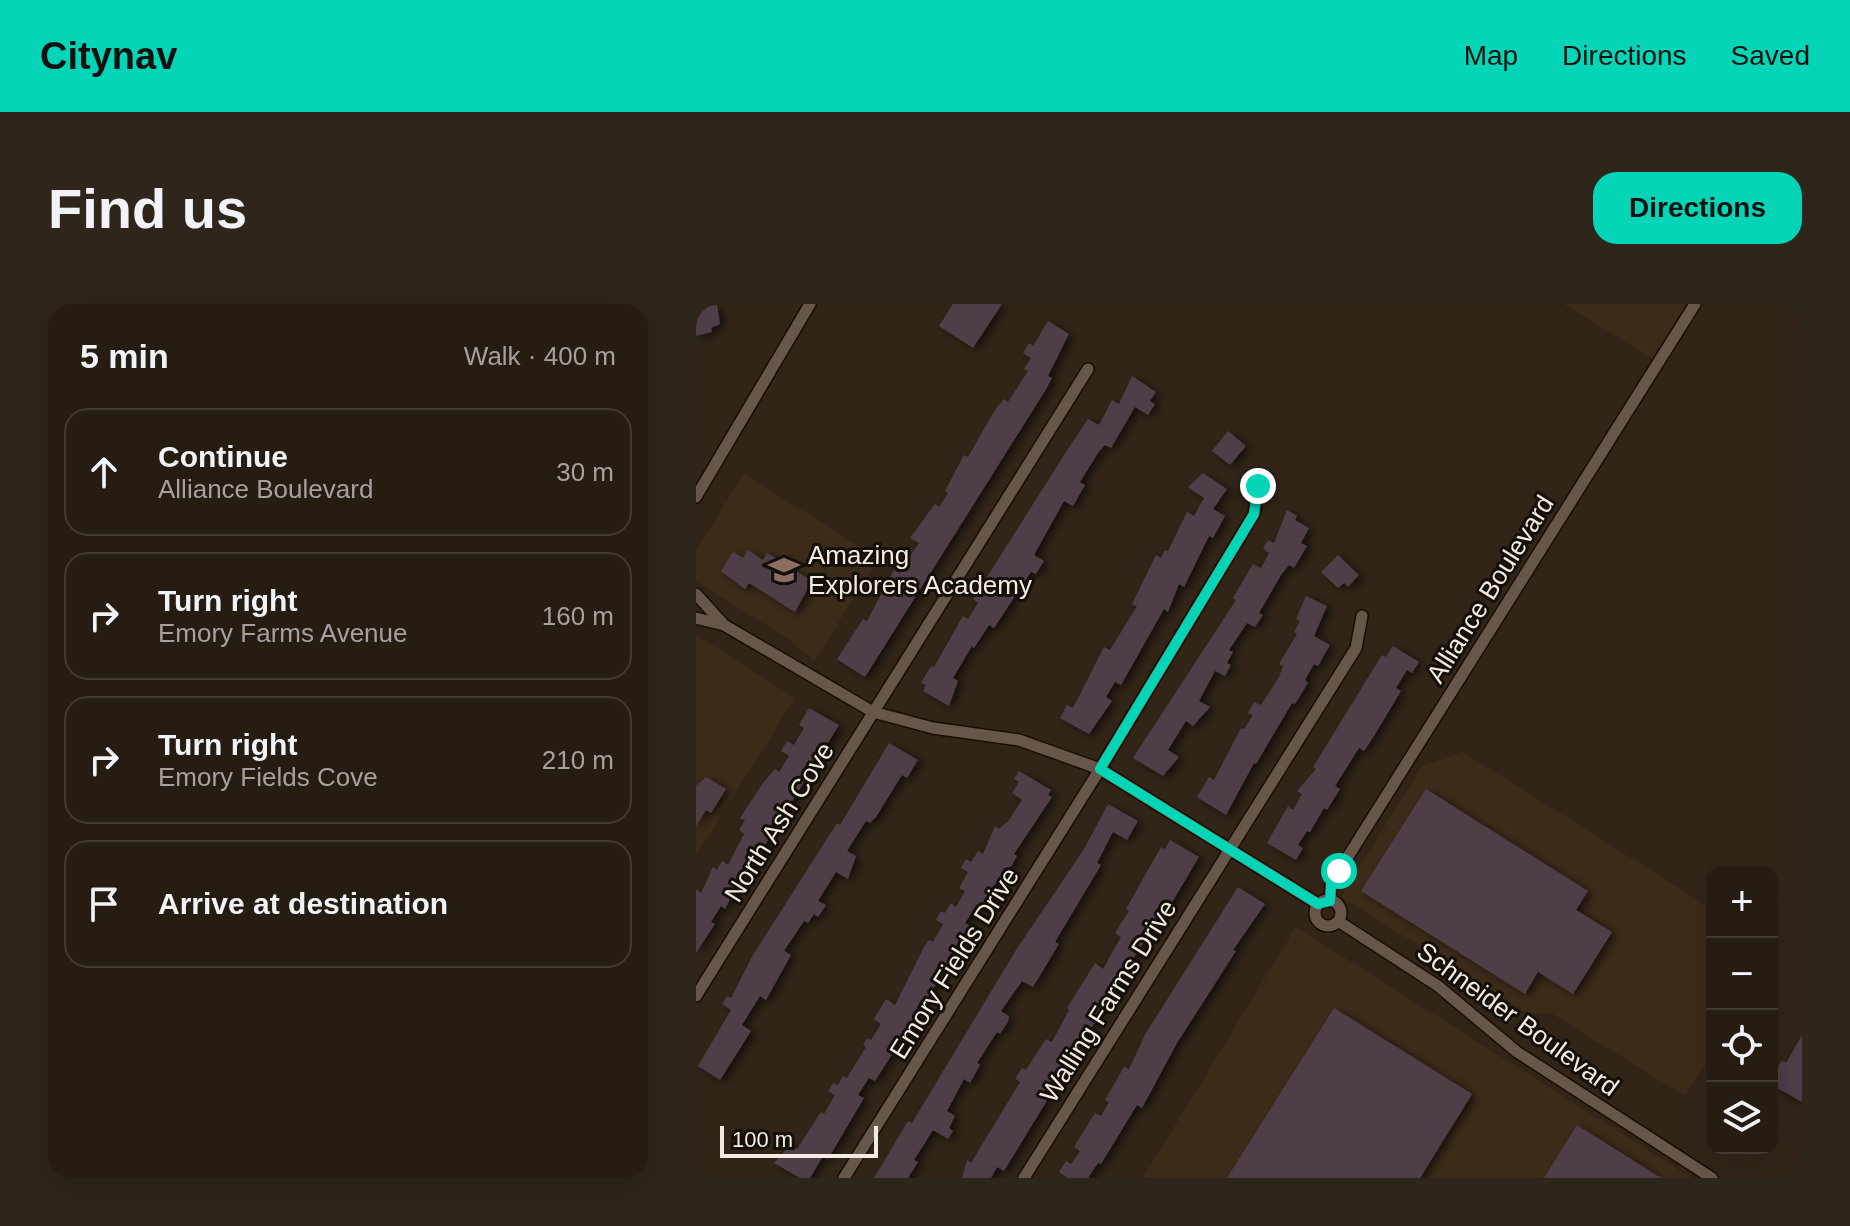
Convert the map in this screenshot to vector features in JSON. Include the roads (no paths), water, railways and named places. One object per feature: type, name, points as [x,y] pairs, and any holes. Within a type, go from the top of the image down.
[{"type":"street","points":[[696,497],[810,304]]},
{"type":"street","name":"Alliance Boulevard","points":[[1324,902],[1339,871],[1695,304]]},
{"type":"street","name":"North Ash Cove","points":[[696,996],[1088,369]]},
{"type":"street","name":"Emory Fields Drive","points":[[844,1178],[1100,769],[1254,514],[1258,486]]},
{"type":"street","points":[[696,594],[724,625]]},
{"type":"street","name":"Walling Farms Drive","points":[[1024,1178],[1356,648],[1362,616]]},
{"type":"street","points":[[696,618],[724,625],[873,712],[933,728],[1019,740],[1100,769],[1340,909],[1338,921],[1327,926],[1319,923],[1315,912],[1324,902]]},
{"type":"street","name":"Schneider Boulevard","points":[[1338,921],[1438,986],[1517,1052],[1712,1178]]},
{"type":"place","name":"Amazing Explorers Academy","points":[[784,570]]}]
